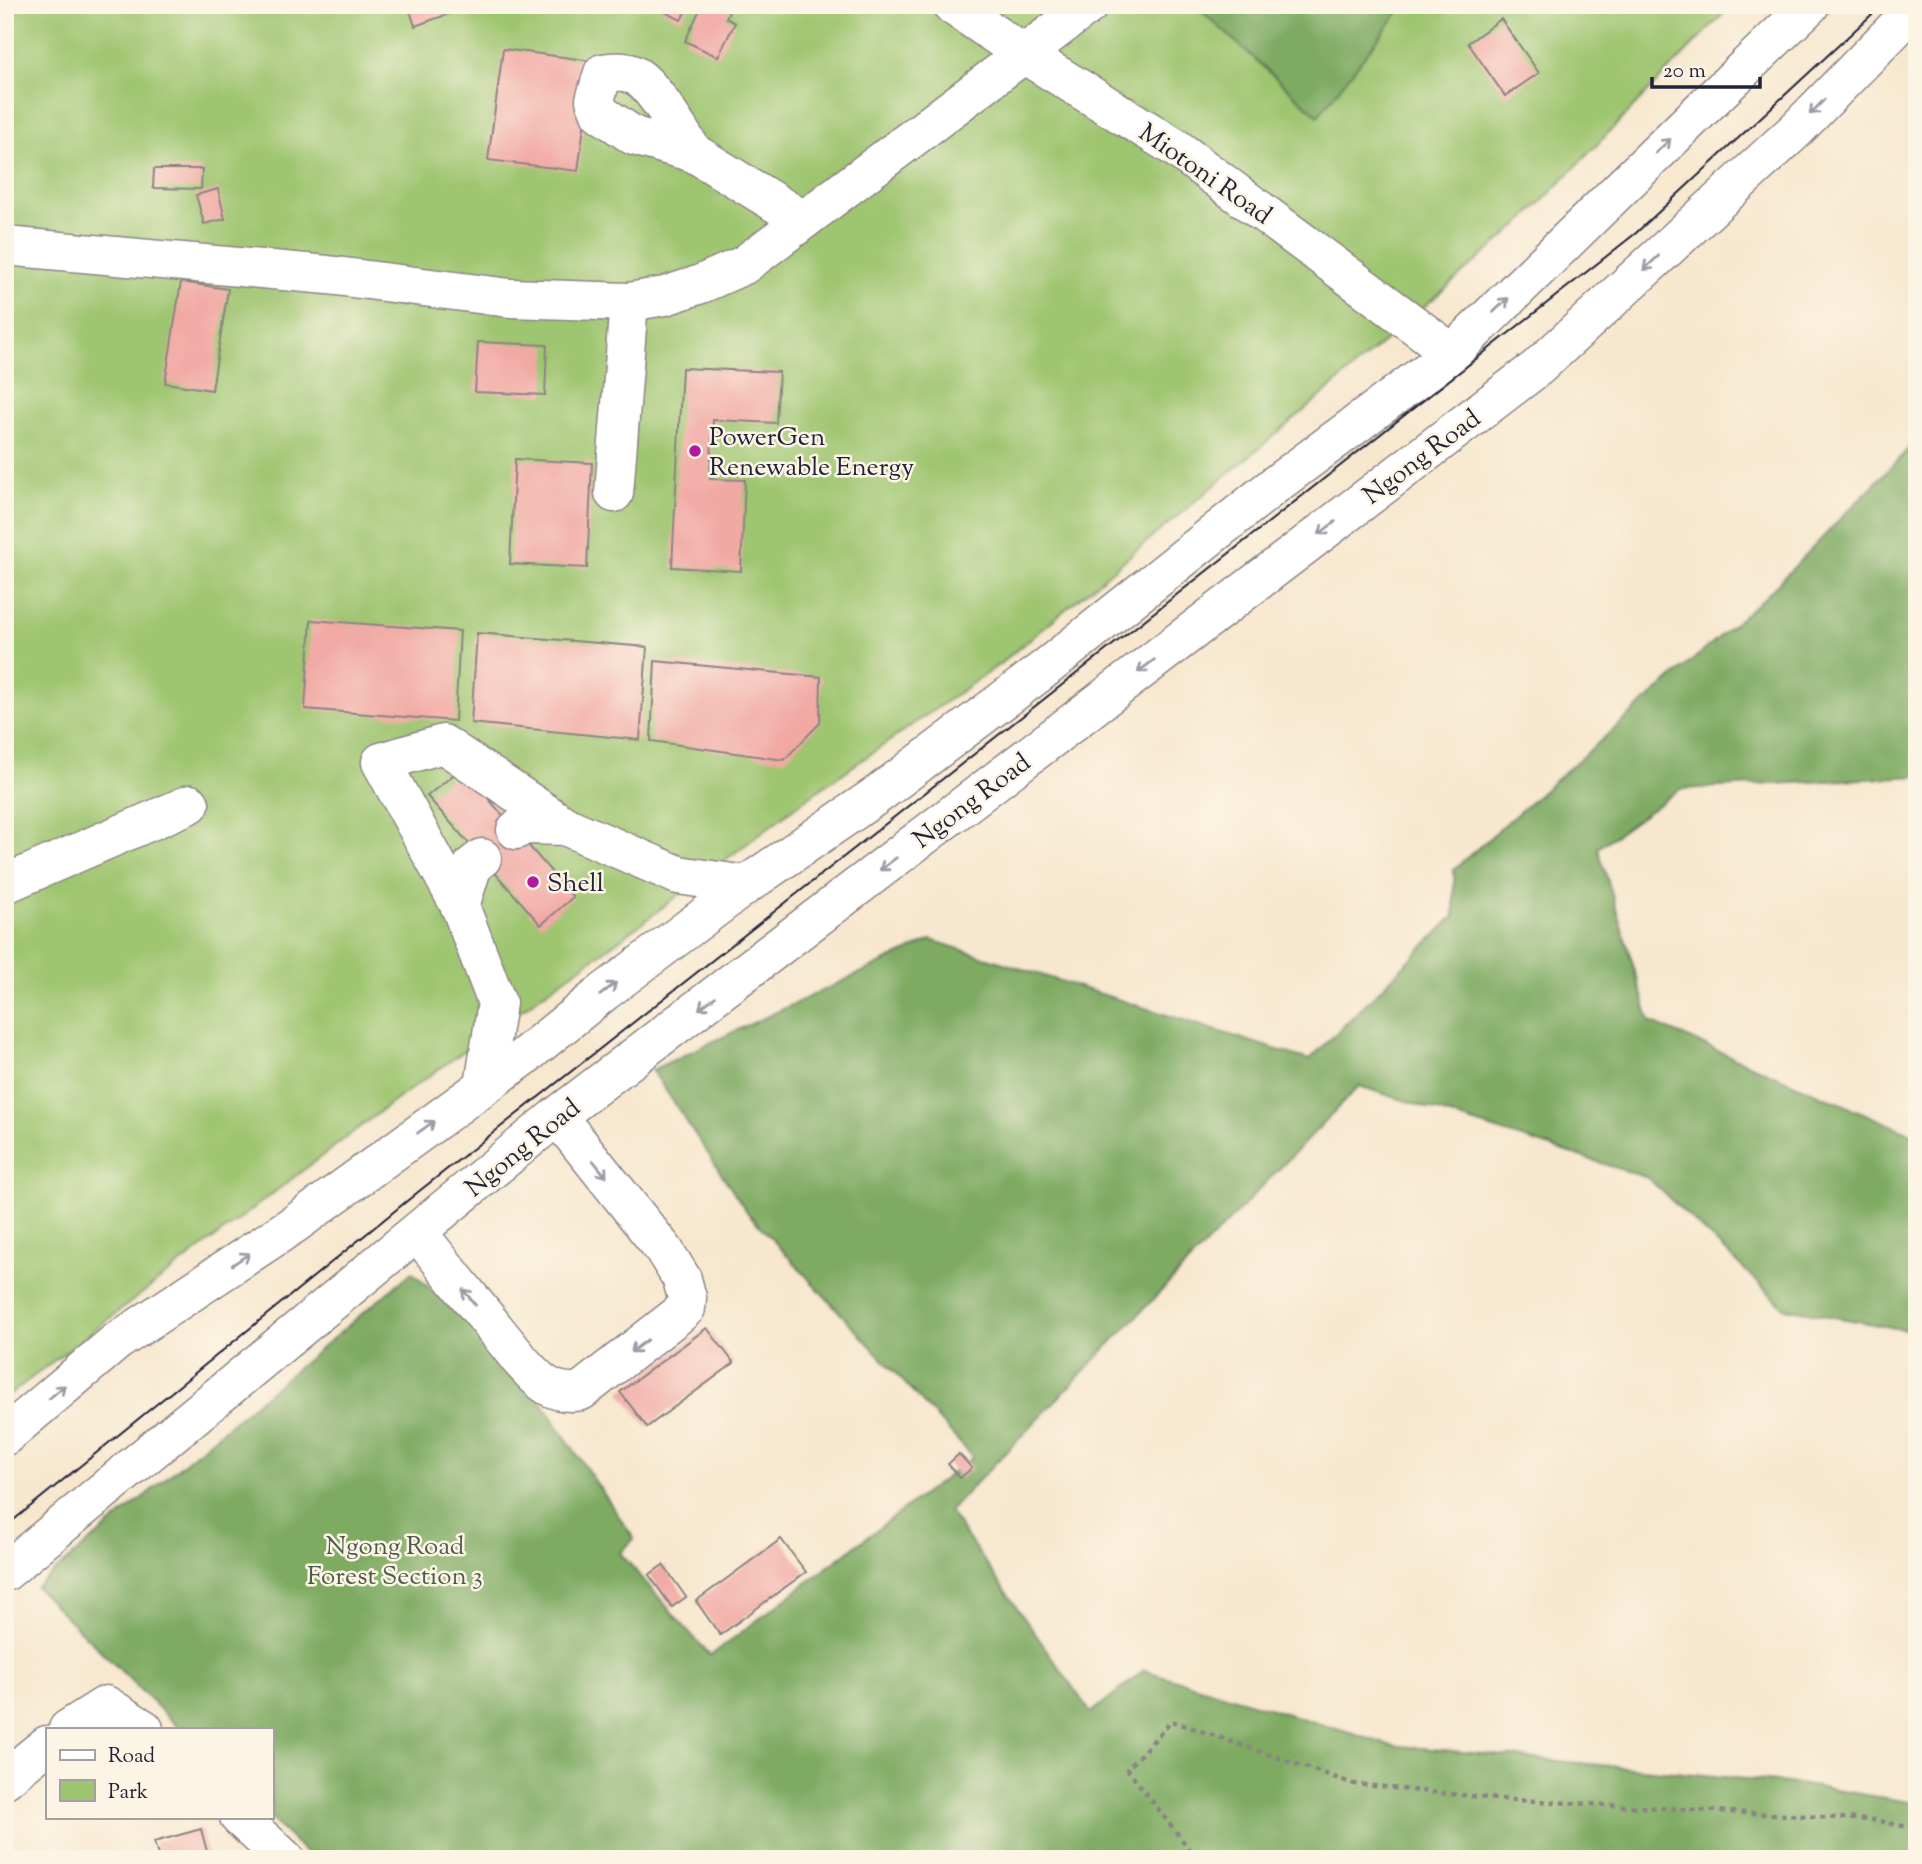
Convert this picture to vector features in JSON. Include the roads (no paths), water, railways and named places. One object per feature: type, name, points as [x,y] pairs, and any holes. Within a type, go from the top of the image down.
[{"type":"main road","name":"Miotoni Road","points":[[952,5],[1025,55],[1176,148],[1452,353]]},
{"type":"main road","points":[[5,246],[328,275],[510,298],[629,302],[665,296],[744,265],[1089,5]]},
{"type":"main road","points":[[5,1436],[116,1342],[296,1223],[521,1059],[604,992],[746,885],[877,795],[988,712],[1276,484],[1452,353],[1810,5]]},
{"type":"main road","name":"Ngong Road","points":[[5,1572],[557,1116],[1536,368],[1796,130],[1917,6]]},
{"type":"main road","points":[[694,153],[803,220]]},
{"type":"main road","points":[[614,493],[629,302]]},
{"type":"main road","points":[[484,1085],[497,1003],[460,906],[381,762],[443,744],[565,826],[678,875],[746,885]]},
{"type":"main road","points":[[5,884],[190,804]]},
{"type":"main road","points":[[516,830],[523,825],[565,826]]},
{"type":"main road","points":[[460,906],[473,865],[482,858]]},
{"type":"main road","points":[[418,1233],[521,1361],[549,1388],[567,1393],[581,1391],[677,1316],[686,1308],[687,1298],[682,1279],[657,1240],[557,1116]]},
{"type":"main road","points":[[70,1728],[106,1705],[142,1728]]},
{"type":"main road","points":[[5,1780],[46,1746]]},
{"type":"main road","points":[[240,1818],[285,1859]]},
{"type":"tram line","points":[[5,1527],[418,1192],[1636,233],[1882,5]]},
{"type":"place","name":"PowerGen Renewable Energy","points":[[695,451]]},
{"type":"place","name":"Shell","points":[[533,882]]},
{"type":"park label","name":"Ngong Road Forest Section 3","points":[[395,1560]]}]
